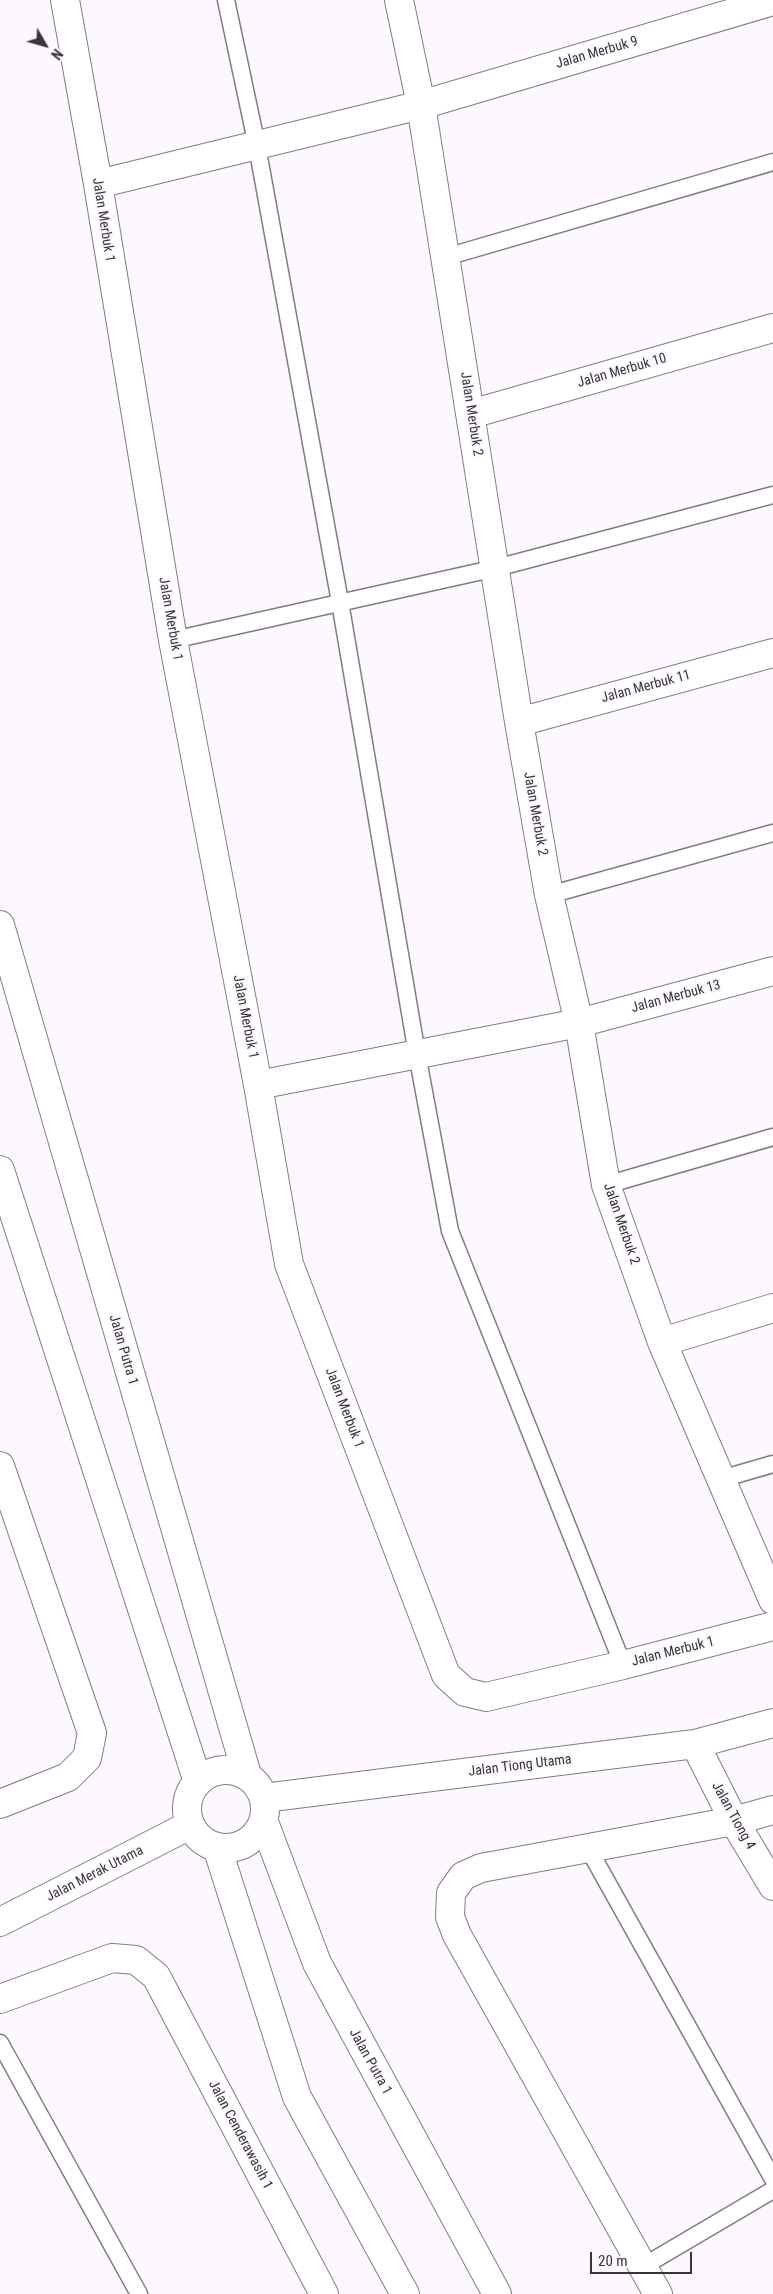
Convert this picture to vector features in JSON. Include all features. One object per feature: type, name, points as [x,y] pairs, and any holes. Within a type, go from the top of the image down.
[{"type":"street","name":"Jalan Merbuk 1","points":[[64,0],[98,184],[172,640],[258,1085],[289,1264],[446,1675],[465,1692],[486,1697],[623,1665],[773,1626]]},
{"type":"street","name":"Jalan Merbuk 2","points":[[399,0],[421,105],[520,722],[550,895],[579,1023],[606,1185],[662,1342],[773,1600]]},
{"type":"street","name":"Jalan Merbuk 9","points":[[98,184],[421,105],[773,1]]},
{"type":"street","name":"Jalan Merbuk 10","points":[[471,414],[773,328]]},
{"type":"street","name":"Jalan Merbuk 11","points":[[520,722],[773,653]]},
{"type":"street","name":"Jalan Putra 1","points":[[0,925],[247,1775]]},
{"type":"street","name":"Jalan Merbuk 13","points":[[258,1085],[579,1023],[773,971]]},
{"type":"street","points":[[0,1170],[198,1782]]},
{"type":"street","points":[[662,1342],[773,1308]]},
{"type":"street","points":[[0,1466],[92,1733],[87,1758],[68,1778],[0,1804]]},
{"type":"street","name":"Jalan Tiong Utama","points":[[264,1810],[695,1744],[773,1723]]},
{"type":"street","name":"Jalan Tiong 4","points":[[695,1744],[734,1821],[773,1886]]},
{"type":"street","points":[[230,1769],[247,1775],[255,1781],[264,1810],[253,1838],[236,1847],[217,1847],[201,1839],[190,1825],[187,1810],[190,1795],[198,1782],[212,1772],[230,1769]]},
{"type":"street","name":"Jalan Putra 1","points":[[264,1810],[317,1963],[496,2294]]},
{"type":"street","points":[[658,2294],[457,1935],[450,1917],[451,1893],[463,1876],[481,1868],[734,1821],[773,1810]]},
{"type":"street","name":"Jalan Merak Utama","points":[[0,1922],[190,1825]]},
{"type":"street","points":[[217,1847],[297,2097],[405,2294]]},
{"type":"street","name":"Jalan Cenderawasih 1","points":[[0,1999],[112,1958],[136,1960],[156,1976],[324,2294]]},
{"type":"lane","points":[[226,0],[257,146],[340,602],[417,1054],[450,1231],[623,1665]]},
{"type":"lane","points":[[446,257],[773,162]]},
{"type":"lane","points":[[172,640],[496,568],[773,494]]},
{"type":"lane","points":[[550,895],[773,833]]},
{"type":"lane","points":[[606,1185],[773,1137]]},
{"type":"lane","points":[[721,1479],[773,1464]]},
{"type":"lane","points":[[588,1848],[773,2179]]},
{"type":"lane","points":[[0,2043],[139,2294]]},
{"type":"lane","points":[[642,2267],[773,2190]]}]
